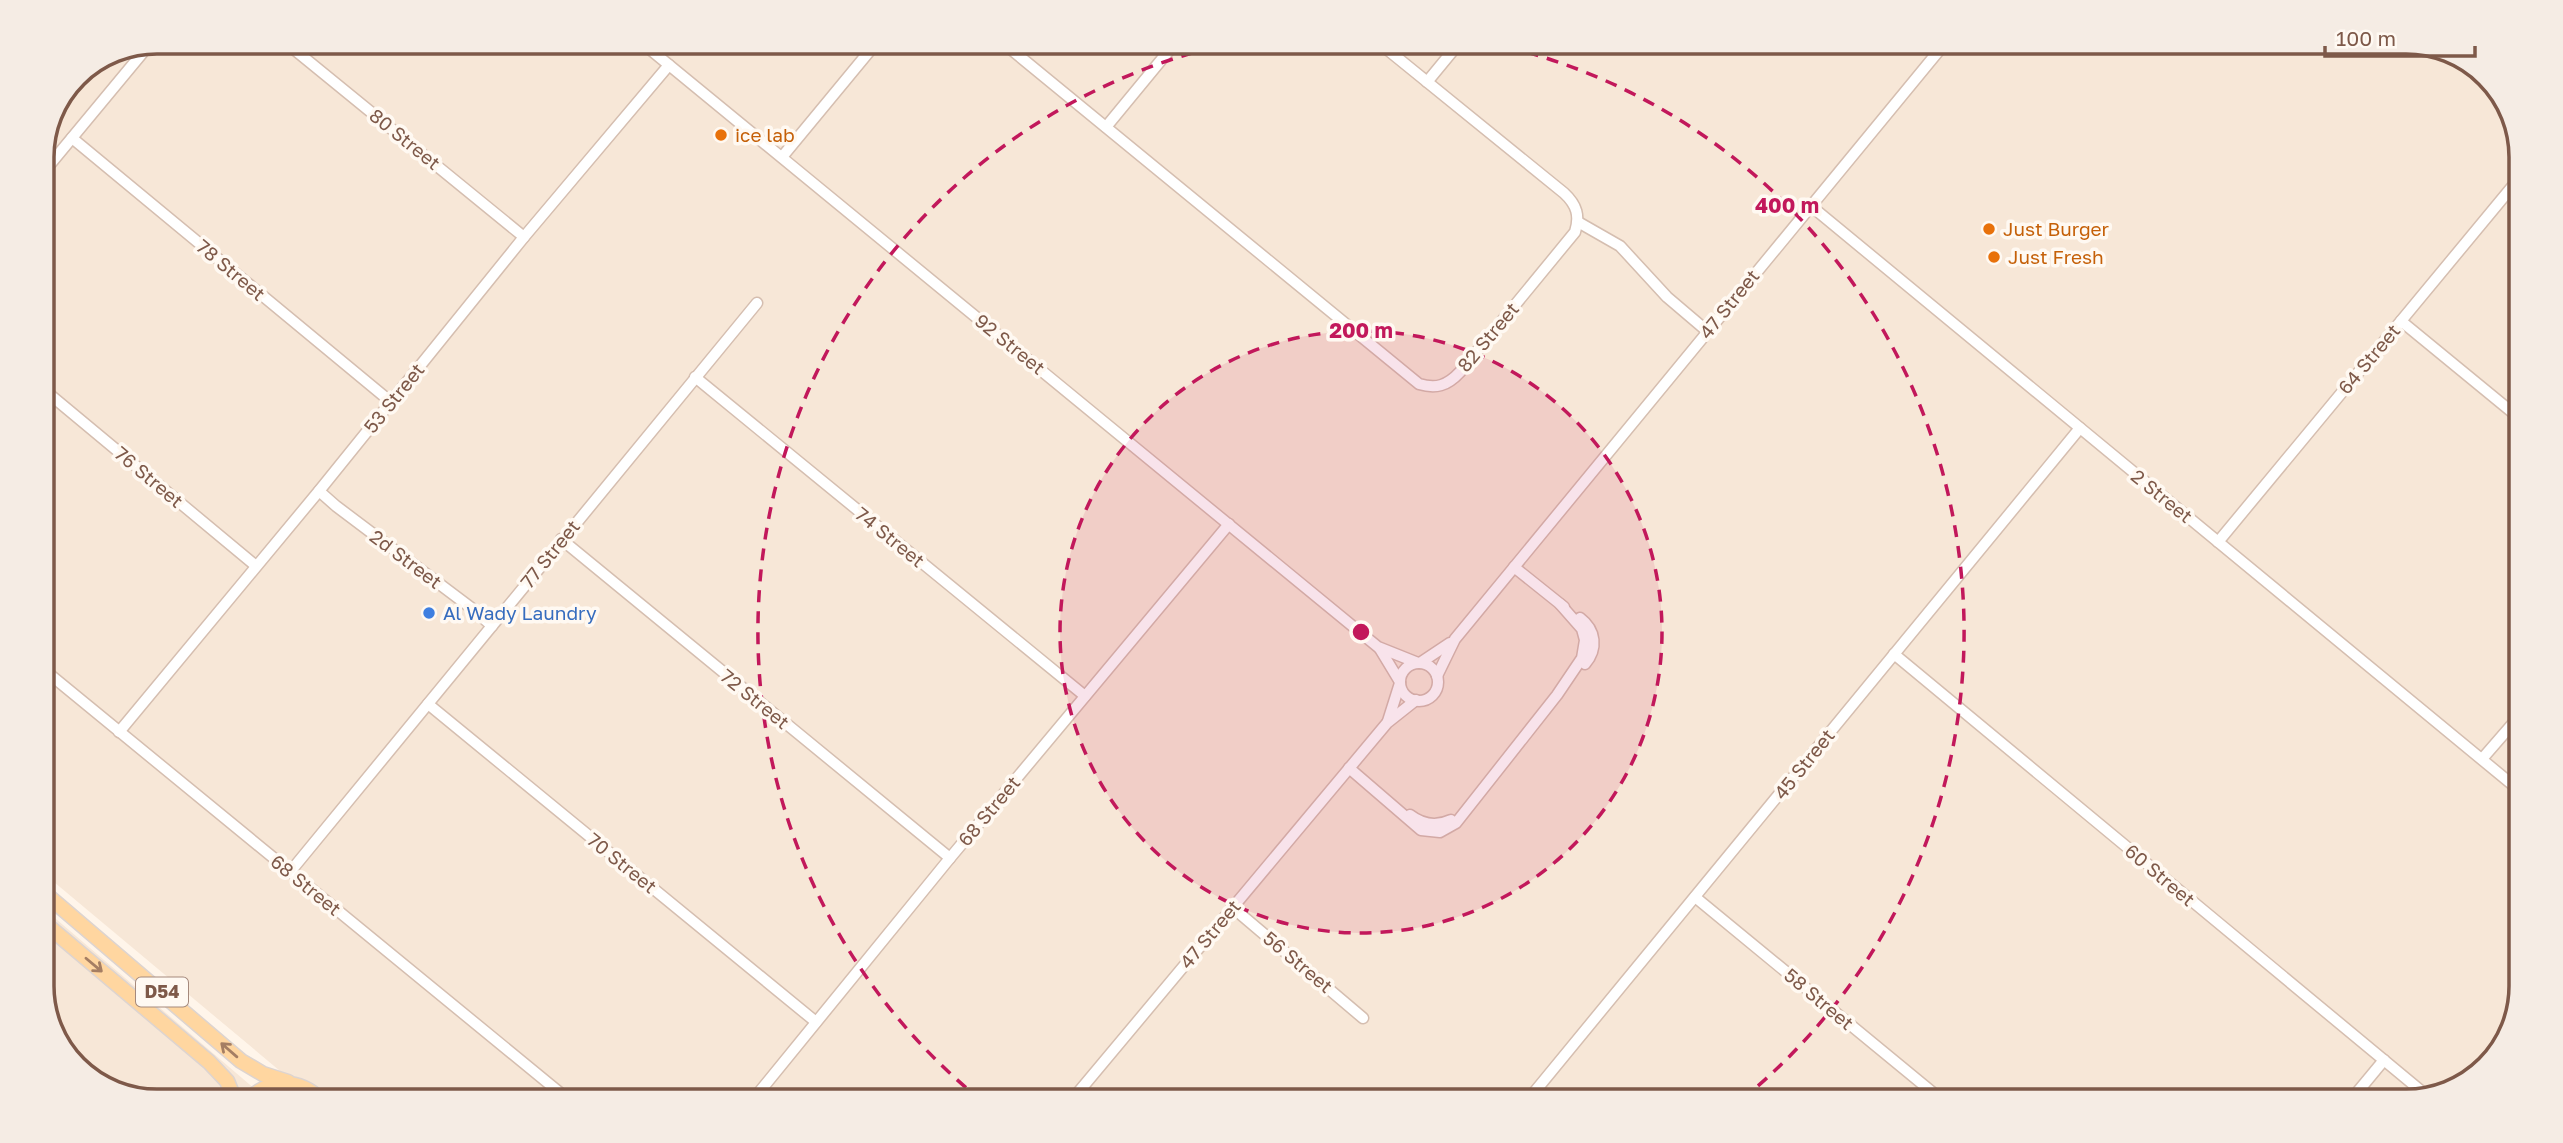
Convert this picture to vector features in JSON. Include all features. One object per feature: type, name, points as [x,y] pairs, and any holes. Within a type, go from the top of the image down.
[{"type":"main road","name":"D54","points":[[54,901],[241,1061],[263,1074],[288,1082]]},
{"type":"main road","name":"D54","points":[[54,931],[209,1062],[227,1081],[230,1089]]},
{"type":"main road","points":[[261,1089],[272,1084],[288,1082],[308,1089]]},
{"type":"street","name":"80 Street","points":[[300,54],[524,237]]},
{"type":"street","name":"92 Street","points":[[656,54],[1378,647],[1419,663]]},
{"type":"street","points":[[782,158],[867,54]]},
{"type":"street","name":"82 Street","points":[[1017,54],[1419,384],[1430,387],[1452,381],[1575,232],[1578,222]]},
{"type":"street","points":[[1106,127],[1164,54]]},
{"type":"street","points":[[1393,54],[1572,201],[1578,222],[1620,246],[1667,297],[1707,331]]},
{"type":"street","points":[[1427,82],[1450,54]]},
{"type":"street","name":"47 Street","points":[[1437,676],[1455,639],[1936,54]]},
{"type":"street","points":[[54,160],[141,56]]},
{"type":"street","name":"53 Street","points":[[119,732],[319,491],[524,237],[669,65]]},
{"type":"street","name":"78 Street","points":[[72,138],[391,402]]},
{"type":"street","name":"64 Street","points":[[2218,542],[2509,190]]},
{"type":"street","name":"2 Street","points":[[1811,206],[2509,782]]},
{"type":"street","name":"77 Street","points":[[290,872],[757,303]]},
{"type":"street","points":[[2401,321],[2509,410]]},
{"type":"street","name":"74 Street","points":[[695,377],[1085,696]]},
{"type":"street","name":"76 Street","points":[[54,398],[256,566]]},
{"type":"street","name":"45 Street","points":[[1537,1089],[2080,428]]},
{"type":"street","name":"2d Street","points":[[319,491],[492,626]]},
{"type":"street","name":"68 Street","points":[[762,1089],[950,858],[1229,524]]},
{"type":"street","name":"72 Street","points":[[561,539],[950,858]]},
{"type":"street","points":[[1349,768],[1416,820],[1434,825],[1452,819],[1471,802],[1557,695],[1580,663],[1585,646],[1584,634],[1579,624],[1560,604],[1514,568]]},
{"type":"street","name":"47 Street","points":[[1419,663],[1455,639]]},
{"type":"street","name":"92 Street","points":[[1378,647],[1400,683]]},
{"type":"street","name":"60 Street","points":[[1894,654],[2418,1088]]},
{"type":"street","points":[[1419,663],[1431,667],[1437,676],[1433,694],[1423,700],[1405,695],[1400,683],[1405,669],[1419,663]]},
{"type":"street","name":"68 Street","points":[[54,678],[555,1089]]},
{"type":"street","name":"47 Street","points":[[1387,723],[1400,683]]},
{"type":"street","name":"47 Street","points":[[1081,1089],[1387,723],[1416,700]]},
{"type":"street","name":"70 Street","points":[[428,704],[816,1022]]},
{"type":"street","points":[[2482,759],[2509,728]]},
{"type":"street","name":"58 Street","points":[[1695,897],[1928,1089]]},
{"type":"street","name":"56 Street","points":[[1232,907],[1363,1018]]},
{"type":"street","points":[[2360,1089],[2384,1060]]},
{"type":"shaded area","points":[[158,54],[2405,54],[2425,56],[2457,68],[2478,85],[2498,112],[2509,151],[2509,985],[2507,1005],[2495,1037],[2474,1063],[2451,1078],[2419,1088],[2405,1089],[302,1089],[54,882],[54,151],[65,112],[76,95],[89,80],[118,62]]},
{"type":"shaded area","points":[[54,917],[255,1089],[138,1087],[118,1081],[95,1067],[76,1048],[65,1031],[56,1005]]},
{"type":"place","name":"ice lab","points":[[721,135]]},
{"type":"place","name":"Just Burger","points":[[1989,229]]},
{"type":"place","name":"Just Fresh","points":[[1994,257]]},
{"type":"place","name":"Al Wady Laundry","points":[[429,613]]}]
